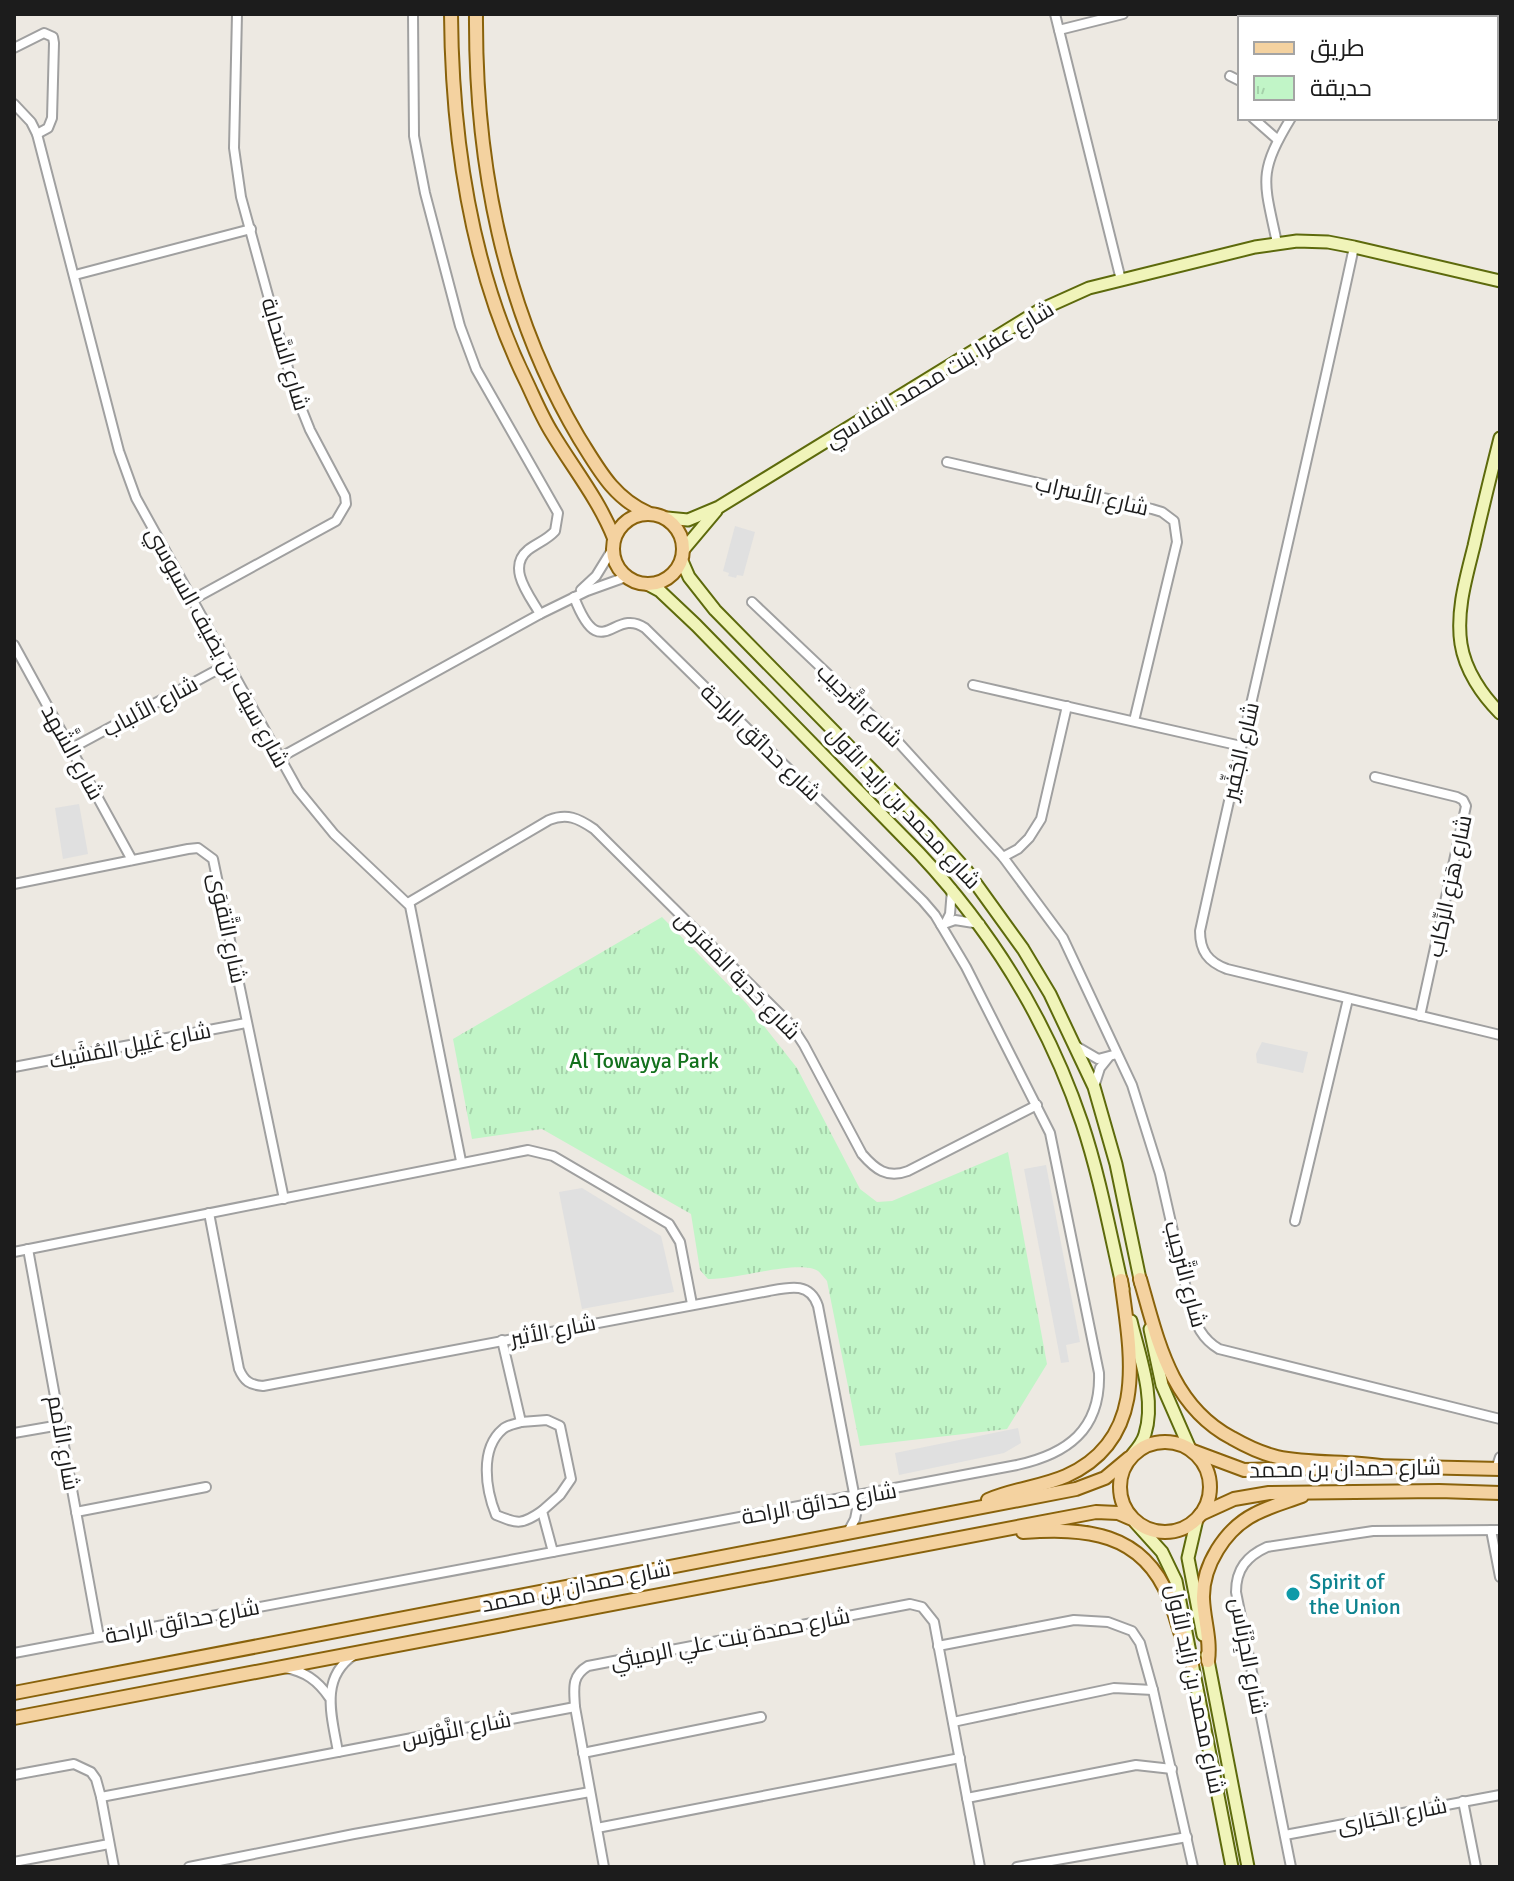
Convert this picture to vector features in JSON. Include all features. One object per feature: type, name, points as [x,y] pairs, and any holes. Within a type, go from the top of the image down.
[{"type":"main road","points":[[451,14],[454,99],[471,214],[490,288],[525,379],[550,430],[596,501],[619,569],[626,577],[647,584],[668,578],[683,555],[682,537],[667,518],[648,513],[624,500],[604,478],[569,419],[525,323],[511,282],[484,160],[478,115],[476,14]]},
{"type":"main road","name":"شارع عفرا بنت محمد الفلاسي","points":[[667,518],[688,520],[719,507],[1040,310],[1068,296],[1121,280],[1277,243],[1328,242],[1500,281]]},
{"type":"main road","points":[[1500,442],[1465,582],[1459,624],[1469,668],[1480,690],[1500,713]]},
{"type":"main road","name":"شارع عفرا بنت محمد الفلاسي","points":[[683,555],[719,507]]},
{"type":"main road","points":[[613,544],[627,520],[648,513]]},
{"type":"main road","name":"شارع محمد بن زايد الأول","points":[[683,555],[689,577],[715,610],[926,825],[966,870],[1023,949],[1050,994],[1094,1087],[1116,1164],[1162,1385],[1191,1450]]},
{"type":"main road","name":"شارع محمد بن زايد الأول","points":[[647,584],[669,599],[696,625],[952,888],[980,924],[1036,1016],[1072,1095],[1097,1175],[1121,1280],[1147,1402],[1146,1433],[1131,1457]]},
{"type":"main road","points":[[1140,1279],[1164,1361],[1187,1401],[1216,1430],[1276,1457],[1380,1466]]},
{"type":"main road","points":[[964,1510],[999,1495],[1061,1478],[1094,1459],[1107,1446],[1126,1413],[1129,1398],[1121,1280]]},
{"type":"main road","points":[[1163,1442],[1177,1443],[1191,1450],[1203,1463],[1209,1478],[1210,1495],[1199,1517],[1180,1530],[1168,1532],[1156,1531],[1134,1520],[1123,1505],[1119,1489],[1121,1473],[1131,1457],[1149,1444],[1163,1442]]},
{"type":"main road","name":"شارع حمدان بن محمد","points":[[1191,1450],[1244,1470],[1499,1465]]},
{"type":"main road","name":"شارع حمدان بن محمد","points":[[14,1693],[1086,1486],[1105,1478],[1131,1457]]},
{"type":"main road","points":[[1208,1661],[1210,1643],[1203,1590],[1216,1552],[1232,1532],[1254,1514],[1313,1492]]},
{"type":"main road","name":"شارع حمدان بن محمد","points":[[1199,1517],[1240,1498],[1269,1493],[1500,1493]]},
{"type":"main road","name":"شارع حمدان بن محمد","points":[[14,1718],[1096,1512],[1118,1513],[1134,1520]]},
{"type":"main road","name":"شارع محمد بن زايد الأول","points":[[1199,1517],[1188,1558],[1248,1867]]},
{"type":"main road","name":"شارع محمد بن زايد الأول","points":[[1134,1520],[1162,1552],[1176,1581],[1232,1867]]},
{"type":"main road","points":[[964,1536],[1071,1530],[1103,1535],[1126,1546],[1146,1562],[1163,1585],[1192,1663]]},
{"type":"street","name":"شارع السَّحابة","points":[[192,600],[336,521],[346,504],[345,496],[310,430],[294,390],[238,181],[234,148],[237,14]]},
{"type":"street","points":[[413,14],[414,136],[425,193],[460,326],[476,369],[558,513],[557,525],[551,536],[525,553],[519,564],[522,580],[540,614]]},
{"type":"street","points":[[1055,14],[1121,280]]},
{"type":"street","points":[[1059,30],[1123,14]]},
{"type":"street","points":[[14,48],[44,33],[53,37],[52,118],[48,128],[37,134]]},
{"type":"street","points":[[1230,76],[1238,80]]},
{"type":"street","name":"شارع سيف بن يضيف السبوسي","points":[[14,104],[31,122],[37,134],[127,476],[141,509],[312,809],[361,861],[408,903]]},
{"type":"street","points":[[1255,120],[1278,140]]},
{"type":"street","points":[[1277,243],[1265,182],[1266,166],[1290,120]]},
{"type":"street","points":[[75,275],[251,229]]},
{"type":"street","name":"شارع الجُفِّير","points":[[1354,247],[1200,942],[1204,952],[1216,965],[1227,969],[1500,1035]]},
{"type":"street","name":"شارع الأسراب","points":[[947,462],[1152,509],[1174,521],[1177,542],[1134,721]]},
{"type":"street","points":[[574,597],[596,576],[613,544]]},
{"type":"street","points":[[281,757],[540,614],[626,577]]},
{"type":"street","name":"شارع حدائق الراحة","points":[[14,1653],[1035,1461],[1069,1446],[1088,1424],[1098,1395],[1099,1373],[1050,1133],[943,923],[645,628],[636,622],[629,622],[607,632],[595,631],[588,626],[574,597]]},
{"type":"street","name":"شارع التَّرحِيب","points":[[752,602],[890,733],[1003,857],[1063,938],[1112,1055],[1132,1085],[1160,1174],[1190,1306],[1206,1340],[1219,1349],[1500,1419]]},
{"type":"street","name":"شارع الشَّهد","points":[[14,645],[18,660],[72,748],[132,860]]},
{"type":"street","name":"شارع الألباب","points":[[72,748],[228,664]]},
{"type":"street","points":[[973,685],[1241,746]]},
{"type":"street","points":[[1003,857],[1029,838],[1041,819],[1067,706]]},
{"type":"street","name":"شارع هَزع الرِّكاب","points":[[1375,777],[1457,797],[1466,806],[1420,1016]]},
{"type":"street","name":"شارع حَدبة المَفرَص","points":[[408,903],[549,820],[558,816],[573,817],[594,829],[791,1025],[862,1154],[874,1168],[898,1175],[1037,1105]]},
{"type":"street","name":"شارع التَّقوَى","points":[[14,884],[198,848],[213,859],[284,1199]]},
{"type":"street","points":[[943,923],[950,914],[952,888]]},
{"type":"street","points":[[408,903],[461,1161]]},
{"type":"street","points":[[943,923],[963,920],[980,924]]},
{"type":"street","points":[[1295,1221],[1348,999]]},
{"type":"street","name":"شارع غَلِيل المُشَيك","points":[[14,1067],[246,1023]]},
{"type":"street","points":[[1074,1045],[1092,1056],[1112,1055]]},
{"type":"street","points":[[1094,1087],[1100,1068],[1112,1055]]},
{"type":"street","points":[[14,1252],[461,1161],[516,1151],[545,1153],[669,1224],[680,1242],[692,1304]]},
{"type":"street","name":"شارع الأثير","points":[[209,1213],[239,1369],[243,1379],[253,1385],[263,1386],[692,1304],[796,1287],[807,1289],[815,1296],[857,1509]]},
{"type":"street","name":"شارع الأمم","points":[[28,1249],[99,1637]]},
{"type":"street","points":[[502,1340],[521,1422]]},
{"type":"street","points":[[547,1420],[560,1426],[571,1479],[560,1495],[542,1511],[527,1521],[516,1523],[496,1515],[487,1492],[488,1455],[503,1428],[521,1422],[547,1420]]},
{"type":"street","points":[[14,1433],[60,1425]]},
{"type":"street","points":[[76,1512],[206,1487]]},
{"type":"street","points":[[857,1509],[875,1528]]},
{"type":"street","points":[[848,1533],[857,1509]]},
{"type":"street","points":[[542,1511],[553,1552]]},
{"type":"street","points":[[1496,1530],[1500,1577]]},
{"type":"street","name":"شارع الجِرْنَاس","points":[[1291,1867],[1236,1592],[1242,1565],[1267,1547],[1349,1533],[1496,1530]]},
{"type":"street","name":"شارع حمدة بنت علي الرميثي","points":[[601,1866],[575,1707],[574,1683],[581,1670],[588,1666],[904,1604],[917,1605],[927,1611],[934,1622],[980,1867]]},
{"type":"street","points":[[938,1646],[1074,1620],[1116,1624],[1128,1629],[1138,1638],[1153,1690],[1193,1867]]},
{"type":"street","points":[[338,1752],[329,1698],[335,1674],[359,1653]]},
{"type":"street","points":[[281,1668],[293,1669],[314,1680],[329,1698]]},
{"type":"street","points":[[953,1722],[1114,1688],[1153,1690]]},
{"type":"street","name":"شارع النَّوْرَس","points":[[101,1797],[575,1707]]},
{"type":"street","points":[[583,1753],[761,1717]]},
{"type":"street","points":[[597,1828],[960,1758]]},
{"type":"street","points":[[14,1775],[68,1764],[80,1765],[94,1775],[114,1867]]},
{"type":"street","points":[[967,1798],[1136,1765],[1172,1769]]},
{"type":"street","points":[[189,1867],[590,1792]]},
{"type":"street","name":"شارع الحَبَارى","points":[[1285,1835],[1500,1795]]},
{"type":"street","points":[[1463,1801],[1476,1867]]},
{"type":"street","points":[[1017,1867],[1187,1837]]},
{"type":"street","points":[[14,1862],[109,1844]]},
{"type":"green space","name":"Al Towayya Park","points":[[662,917],[746,1003],[797,1068],[860,1189],[877,1202],[892,1201],[1008,1152],[1047,1364],[1007,1429],[860,1446],[827,1281],[819,1271],[797,1267],[708,1279],[700,1270],[691,1214],[542,1129],[472,1139],[453,1039]]},
{"type":"shaded area","points":[[735,526],[755,532],[743,576],[737,575],[736,578],[723,571]]},
{"type":"shaded area","points":[[79,804],[88,854],[63,859],[55,808]]},
{"type":"shaded area","points":[[1262,1042],[1308,1052],[1303,1073],[1257,1063],[1256,1054]]},
{"type":"shaded area","points":[[1046,1165],[1080,1342],[1066,1345],[1069,1362],[1061,1363],[1024,1169]]},
{"type":"shaded area","points":[[582,1188],[661,1236],[674,1292],[582,1309],[559,1192]]},
{"type":"shaded area","points":[[1018,1428],[1021,1443],[1004,1453],[899,1475],[895,1453]]},
{"type":"place","name":"Spirit of the Union","points":[[1293,1594]]}]
